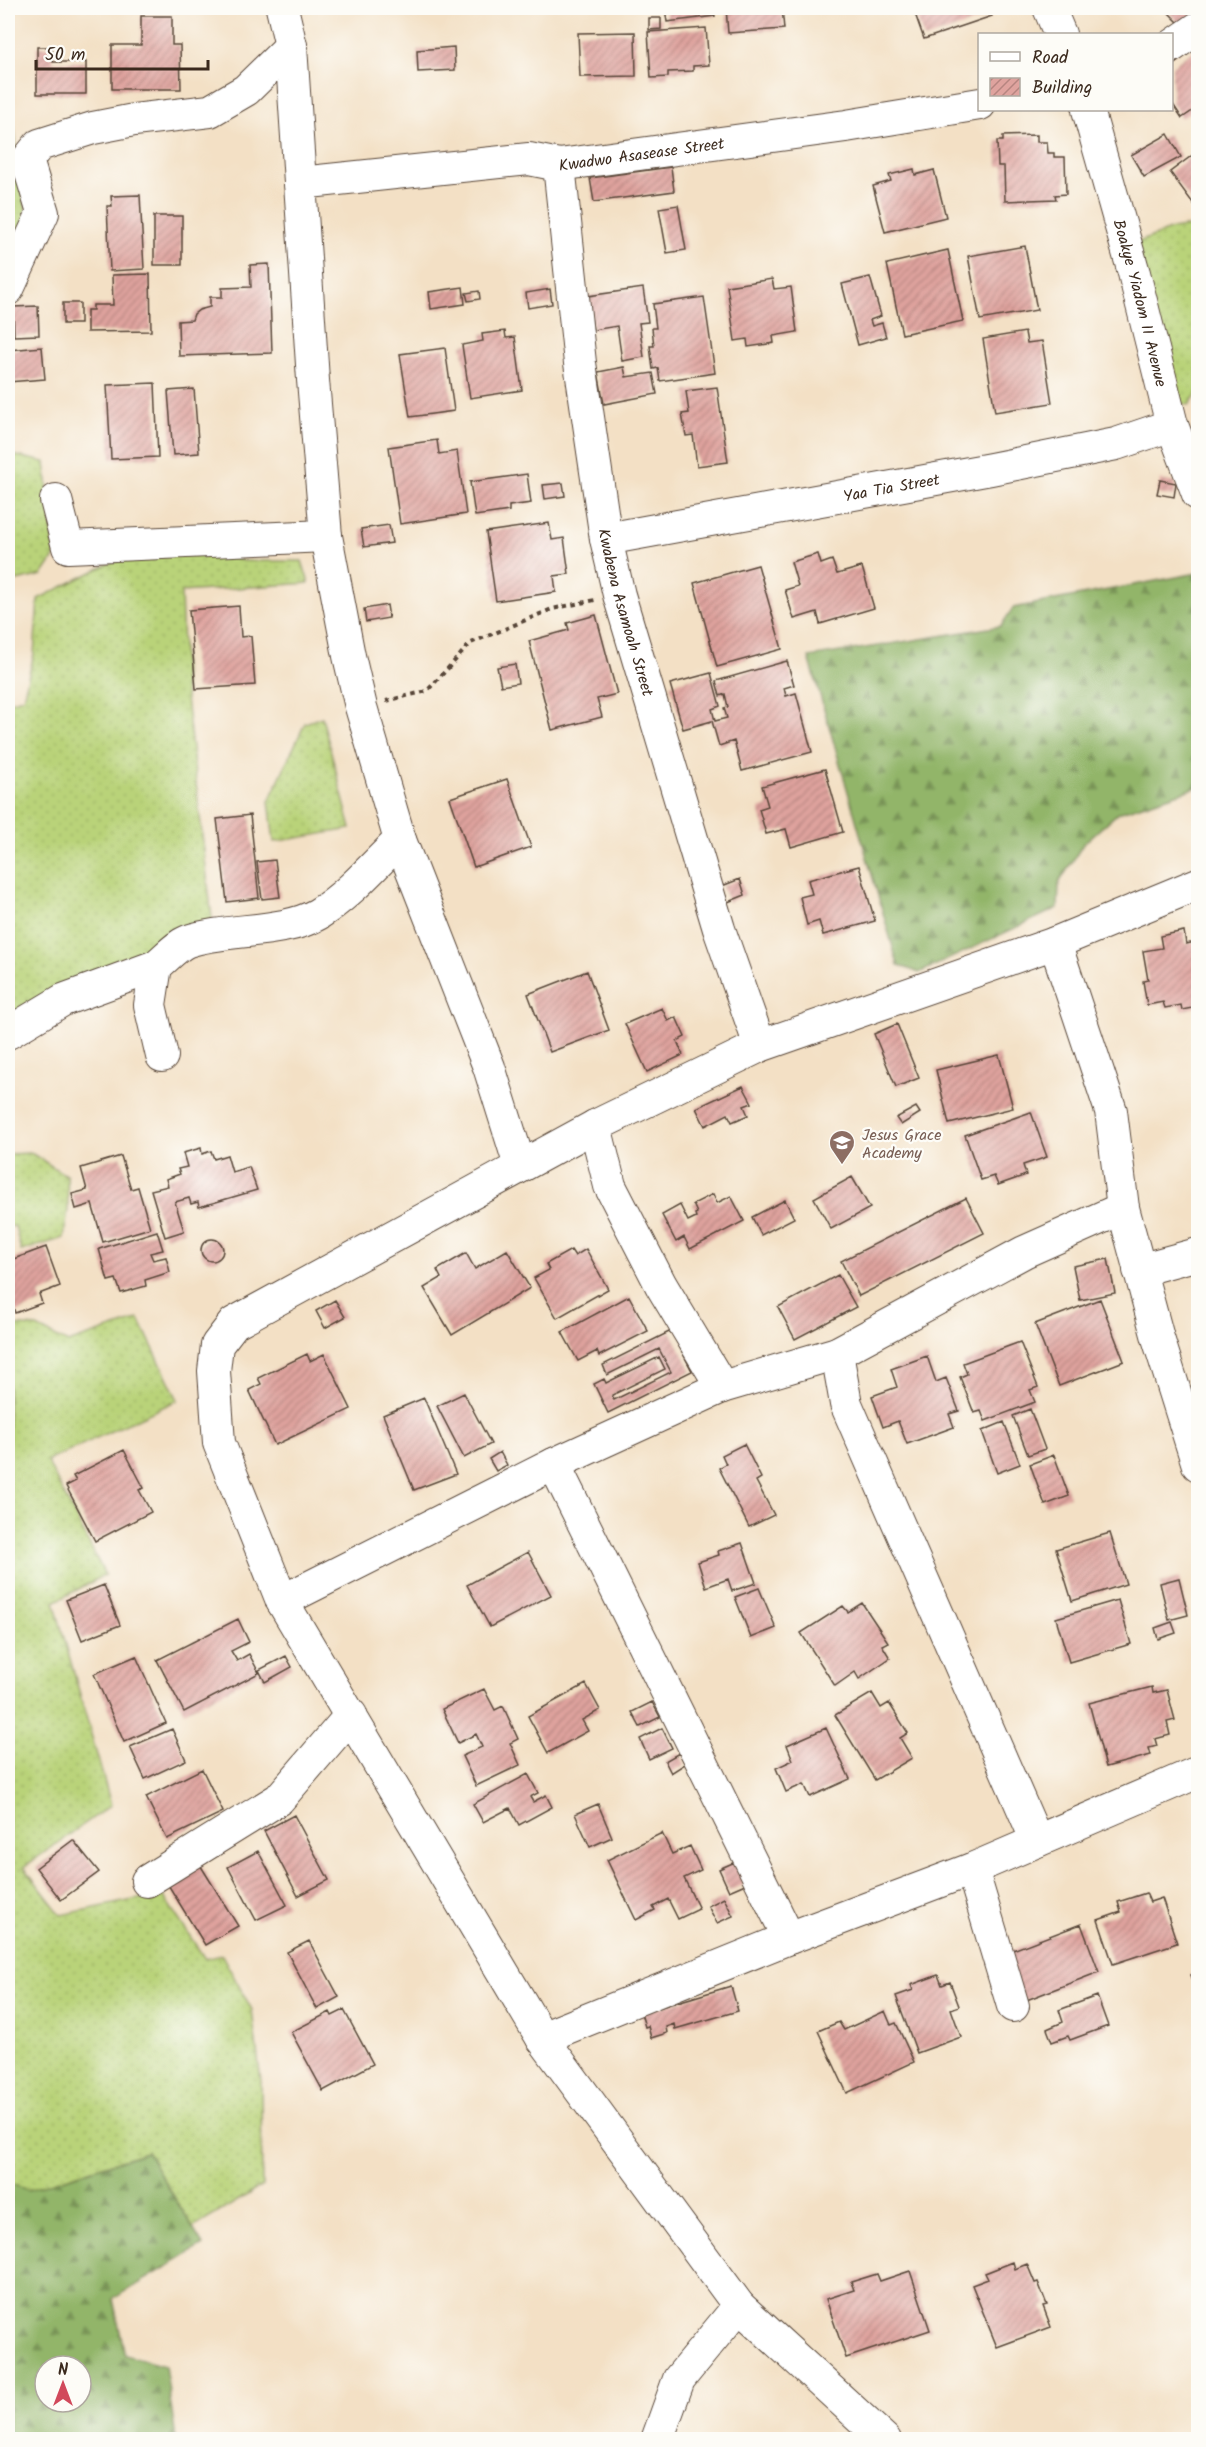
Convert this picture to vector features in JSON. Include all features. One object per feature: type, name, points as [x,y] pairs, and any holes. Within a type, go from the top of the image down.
[{"type":"street","points":[[282,8],[291,46],[313,380],[326,536],[361,707],[400,840],[489,1067],[520,1166]]},
{"type":"street","points":[[1049,8],[1060,33]]},
{"type":"street","points":[[1173,45],[1198,28]]},
{"type":"street","points":[[8,289],[44,213],[27,160],[39,145],[93,128],[210,111],[246,90],[291,46]]},
{"type":"street","name":"Kwadwo Asasease Street","points":[[300,183],[529,159],[559,165],[846,126],[978,104]]},
{"type":"street","name":"Boakye Yiadom II Avenue","points":[[1089,111],[1134,273],[1172,425],[1198,494]]},
{"type":"street","name":"Kwabena Asamoah Street","points":[[559,165],[580,363],[606,538],[619,596],[719,929],[760,1046]]},
{"type":"street","name":"Yaa Tia Street","points":[[606,538],[991,469],[1116,444],[1172,425]]},
{"type":"street","points":[[56,500],[68,547],[326,536]]},
{"type":"street","points":[[8,1033],[63,1000],[156,966],[186,941],[258,928],[281,927],[317,914],[354,885],[400,840]]},
{"type":"street","points":[[885,2439],[739,2306],[542,2038],[282,1600],[219,1443],[214,1371],[217,1344],[234,1323],[520,1166],[595,1126],[760,1046],[1054,943],[1198,884]]},
{"type":"street","points":[[1054,943],[1112,1111],[1123,1208],[1158,1338],[1198,1465]]},
{"type":"street","points":[[156,966],[150,1005],[162,1056]]},
{"type":"street","points":[[595,1126],[610,1186],[661,1285],[723,1387]]},
{"type":"street","points":[[282,1600],[554,1464],[723,1387],[837,1353],[1024,1252],[1123,1208]]},
{"type":"street","points":[[1139,1270],[1198,1254]]},
{"type":"street","points":[[837,1353],[846,1404],[1037,1840]]},
{"type":"street","points":[[554,1464],[789,1938]]},
{"type":"street","points":[[147,1881],[279,1798],[351,1715]]},
{"type":"street","points":[[542,2038],[789,1938],[972,1869],[1198,1772]]},
{"type":"street","points":[[972,1869],[1013,2006]]},
{"type":"street","points":[[657,2439],[679,2379],[739,2306]]},
{"type":"path","points":[[361,707],[427,691],[471,643],[552,609],[619,596]]},
{"type":"green space","points":[[8,88],[27,216],[8,254]]},
{"type":"green space","points":[[1198,225],[1198,392],[1189,405],[1177,403],[1136,243],[1172,229]]},
{"type":"green space","points":[[8,454],[45,462],[55,556],[42,575],[8,583]]},
{"type":"green space","points":[[215,547],[242,561],[302,561],[309,583],[181,592],[184,681],[213,927],[8,1019],[8,702],[23,698],[34,654],[38,599],[126,555]]},
{"type":"green space","points":[[1198,573],[1198,787],[1118,813],[1083,844],[1059,883],[1058,908],[919,973],[898,965],[809,657],[1001,626],[1013,608]]},
{"type":"green space","points":[[322,717],[351,829],[274,842],[269,801],[305,723]]},
{"type":"green space","points":[[31,1153],[67,1176],[68,1209],[64,1238],[21,1251],[15,1226],[8,1227],[8,1154]]},
{"type":"green space","points":[[139,1319],[178,1400],[47,1461],[105,1575],[54,1602],[111,1805],[24,1867],[61,1915],[162,1894],[205,1959],[222,1955],[252,2010],[261,2082],[262,2186],[193,2228],[147,2152],[28,2190],[8,2183],[8,1325],[37,1327],[68,1343]]},
{"type":"green space","points":[[147,2152],[203,2245],[113,2299],[125,2355],[165,2366],[176,2439],[8,2439],[8,2183],[28,2190]]},
{"type":"building","points":[[665,8],[713,8],[715,16],[667,22]]},
{"type":"building","points":[[726,8],[782,8],[784,29],[728,33]]},
{"type":"building","points":[[913,8],[989,8],[992,16],[924,39]]},
{"type":"building","points":[[1164,8],[1198,8],[1198,9],[1181,25]]},
{"type":"building","points":[[141,16],[172,16],[172,45],[180,45],[181,89],[112,89],[112,45],[141,45]]},
{"type":"building","points":[[649,18],[661,18],[661,29],[649,30]]},
{"type":"building","points":[[706,28],[709,65],[693,66],[693,71],[668,72],[668,77],[651,78],[648,32]]},
{"type":"building","points":[[635,32],[636,76],[580,77],[578,33]]},
{"type":"building","points":[[37,47],[52,47],[53,62],[86,62],[86,94],[37,94]]},
{"type":"building","points":[[454,47],[455,70],[418,72],[417,50]]},
{"type":"building","points":[[1198,47],[1198,107],[1182,118],[1173,104],[1173,65]]},
{"type":"building","points":[[1168,134],[1181,157],[1144,177],[1131,155]]},
{"type":"building","points":[[1037,135],[1037,142],[1047,142],[1048,153],[1054,153],[1054,157],[1065,157],[1066,194],[1055,195],[1056,199],[1005,201],[1004,166],[998,166],[997,141],[1003,141],[1003,136]]},
{"type":"building","points":[[1198,151],[1198,210],[1170,172]]},
{"type":"building","points":[[671,167],[674,191],[594,202],[590,178]]},
{"type":"building","points":[[914,169],[915,175],[934,170],[946,217],[885,232],[873,186],[891,181],[889,175]]},
{"type":"building","points":[[140,195],[144,269],[110,271],[107,206],[112,206],[111,196]]},
{"type":"building","points":[[678,205],[686,250],[667,253],[659,208]]},
{"type":"building","points":[[154,216],[182,216],[182,265],[154,265]]},
{"type":"building","points":[[1025,246],[1037,310],[980,320],[968,256]]},
{"type":"building","points":[[948,250],[963,321],[902,334],[887,264]]},
{"type":"building","points":[[269,264],[272,353],[179,356],[178,321],[192,320],[194,314],[199,310],[210,307],[210,297],[222,297],[222,288],[251,287],[250,265]]},
{"type":"building","points":[[150,274],[151,331],[87,332],[87,310],[93,310],[93,305],[113,305],[112,275]]},
{"type":"building","points":[[870,277],[881,316],[870,320],[872,326],[882,323],[886,337],[858,345],[842,284]]},
{"type":"building","points":[[772,279],[774,289],[791,287],[797,332],[773,336],[774,343],[748,347],[747,339],[735,341],[727,286]]},
{"type":"building","points":[[463,287],[465,304],[431,309],[429,292]]},
{"type":"building","points":[[643,288],[648,322],[639,323],[644,357],[622,361],[617,326],[593,330],[588,296]]},
{"type":"building","points":[[550,289],[552,304],[528,308],[526,293]]},
{"type":"building","points":[[479,291],[480,299],[468,301],[466,293]]},
{"type":"building","points":[[704,297],[715,373],[660,381],[658,368],[653,369],[650,346],[654,346],[652,328],[656,328],[653,304]]},
{"type":"building","points":[[63,303],[80,303],[80,324],[63,324]]},
{"type":"building","points":[[38,306],[39,335],[14,336],[13,307]]},
{"type":"building","points":[[505,331],[506,338],[515,337],[522,390],[470,398],[462,345],[483,341],[482,334]]},
{"type":"building","points":[[1025,332],[1027,343],[1042,341],[1052,403],[995,412],[983,339]]},
{"type":"building","points":[[42,347],[45,379],[8,382],[8,350]]},
{"type":"building","points":[[445,348],[454,411],[410,417],[400,354]]},
{"type":"building","points":[[624,367],[626,377],[653,373],[657,394],[604,404],[598,372]]},
{"type":"building","points":[[155,383],[158,457],[111,459],[107,385]]},
{"type":"building","points":[[717,387],[728,462],[697,466],[693,435],[686,436],[682,414],[689,413],[686,391]]},
{"type":"building","points":[[194,389],[199,453],[173,455],[168,391]]},
{"type":"building","points":[[437,440],[439,454],[457,451],[466,514],[400,524],[389,447]]},
{"type":"building","points":[[527,474],[531,503],[509,506],[509,511],[475,516],[470,482]]},
{"type":"building","points":[[1160,480],[1176,483],[1174,497],[1157,494]]},
{"type":"building","points":[[563,483],[565,496],[545,499],[543,485]]},
{"type":"building","points":[[549,523],[552,540],[564,538],[569,574],[554,576],[556,592],[496,601],[486,532]]},
{"type":"building","points":[[389,525],[392,543],[364,547],[361,529]]},
{"type":"building","points":[[818,554],[821,564],[832,560],[837,574],[862,567],[874,608],[820,624],[817,612],[794,619],[785,590],[798,586],[791,562]]},
{"type":"building","points":[[758,565],[782,649],[717,667],[694,583]]},
{"type":"building","points":[[387,605],[389,618],[366,622],[364,609]]},
{"type":"building","points":[[239,606],[241,637],[251,636],[255,685],[196,689],[189,610]]},
{"type":"building","points":[[596,615],[617,694],[597,699],[602,717],[552,730],[529,641],[569,630],[567,623]]},
{"type":"building","points":[[787,661],[794,685],[784,688],[786,696],[796,693],[812,752],[742,771],[734,741],[719,746],[712,721],[683,729],[670,684],[711,673],[720,706],[712,709],[715,721],[727,718],[724,708],[728,707],[725,694],[720,696],[716,681]]},
{"type":"building","points":[[515,664],[518,683],[501,686],[497,667]]},
{"type":"building","points":[[825,769],[843,832],[791,847],[786,829],[766,834],[759,809],[768,806],[762,786]]},
{"type":"building","points":[[507,779],[531,847],[474,867],[450,798]]},
{"type":"building","points":[[250,815],[259,898],[227,902],[217,819]]},
{"type":"building","points":[[275,860],[280,897],[262,899],[257,862]]},
{"type":"building","points":[[859,866],[875,921],[823,935],[819,921],[807,925],[800,897],[812,894],[808,880]]},
{"type":"building","points":[[740,879],[745,895],[728,902],[722,886]]},
{"type":"building","points":[[1184,931],[1186,944],[1195,942],[1198,962],[1198,1007],[1182,1010],[1181,1005],[1165,1008],[1163,1002],[1147,1005],[1143,981],[1148,980],[1143,951],[1162,948],[1160,936]]},
{"type":"building","points":[[587,971],[609,1030],[550,1052],[528,994]]},
{"type":"building","points":[[662,1008],[668,1021],[676,1017],[685,1037],[677,1041],[683,1055],[647,1072],[625,1024]]},
{"type":"building","points":[[897,1024],[919,1078],[896,1087],[874,1034]]},
{"type":"building","points":[[999,1055],[1013,1108],[949,1124],[936,1070]]},
{"type":"building","points":[[743,1086],[752,1103],[744,1106],[748,1115],[732,1122],[728,1114],[705,1126],[696,1108]]},
{"type":"building","points":[[916,1107],[920,1113],[901,1125],[896,1118]]},
{"type":"building","points":[[1031,1112],[1047,1157],[1023,1165],[1026,1175],[998,1185],[994,1176],[981,1180],[965,1135]]},
{"type":"building","points":[[201,1148],[202,1154],[211,1151],[214,1159],[227,1155],[232,1172],[249,1167],[257,1190],[199,1207],[198,1202],[191,1204],[189,1198],[175,1202],[184,1231],[165,1237],[151,1190],[168,1186],[166,1179],[180,1174],[178,1169],[187,1167],[183,1153]]},
{"type":"building","points":[[121,1156],[131,1189],[138,1187],[150,1228],[103,1242],[92,1204],[76,1209],[72,1194],[87,1190],[81,1168]]},
{"type":"building","points":[[852,1177],[870,1208],[831,1229],[814,1198]]},
{"type":"building","points":[[713,1194],[717,1203],[731,1196],[744,1221],[690,1249],[684,1237],[676,1242],[662,1215],[680,1205],[688,1221],[696,1217],[697,1213],[693,1204]]},
{"type":"building","points":[[966,1198],[984,1233],[859,1296],[841,1261]]},
{"type":"building","points":[[785,1200],[794,1218],[761,1235],[752,1217]]},
{"type":"building","points":[[157,1231],[163,1250],[150,1253],[153,1260],[166,1257],[170,1272],[145,1280],[146,1286],[121,1293],[116,1279],[108,1281],[99,1249]]},
{"type":"building","points":[[212,1239],[220,1242],[223,1250],[220,1258],[212,1261],[204,1258],[201,1250],[204,1242]]},
{"type":"building","points":[[46,1247],[60,1286],[39,1294],[42,1303],[15,1313],[12,1304],[8,1305],[8,1261]]},
{"type":"building","points":[[586,1249],[608,1289],[557,1318],[534,1278],[549,1270],[546,1264],[571,1250],[575,1256]]},
{"type":"building","points":[[507,1250],[530,1288],[452,1335],[424,1288],[441,1278],[437,1270],[466,1253],[475,1269]]},
{"type":"building","points":[[1108,1259],[1115,1293],[1080,1300],[1073,1266]]},
{"type":"building","points":[[838,1275],[856,1307],[795,1339],[778,1307]]},
{"type":"building","points":[[629,1296],[648,1331],[599,1356],[597,1351],[578,1361],[562,1332]]},
{"type":"building","points":[[1100,1299],[1124,1361],[1059,1386],[1035,1324]]},
{"type":"building","points":[[335,1300],[345,1317],[325,1328],[316,1311]]},
{"type":"building","points":[[671,1331],[692,1371],[608,1413],[594,1384],[604,1379],[606,1383],[659,1357],[665,1369],[612,1395],[614,1400],[671,1372],[659,1349],[607,1375],[603,1365]]},
{"type":"building","points":[[1020,1342],[1038,1387],[1030,1390],[1035,1402],[985,1421],[981,1411],[974,1413],[960,1377],[967,1374],[963,1363]]},
{"type":"building","points":[[307,1354],[310,1361],[324,1354],[351,1409],[275,1445],[249,1390],[261,1384],[258,1378]]},
{"type":"building","points":[[927,1356],[936,1382],[946,1378],[959,1411],[949,1414],[954,1427],[907,1444],[898,1421],[883,1427],[872,1396],[897,1387],[891,1369]]},
{"type":"building","points":[[464,1393],[491,1444],[464,1458],[437,1406]]},
{"type":"building","points":[[424,1398],[456,1474],[414,1490],[383,1415]]},
{"type":"building","points":[[1030,1409],[1045,1449],[1028,1455],[1013,1416]]},
{"type":"building","points":[[1004,1422],[1020,1464],[997,1473],[982,1431]]},
{"type":"building","points":[[744,1444],[761,1478],[756,1481],[774,1515],[749,1527],[719,1468],[726,1464],[722,1455]]},
{"type":"building","points":[[124,1450],[144,1488],[139,1490],[151,1512],[95,1541],[66,1486],[76,1481],[73,1476]]},
{"type":"building","points":[[500,1452],[507,1465],[496,1471],[489,1459]]},
{"type":"building","points":[[1054,1455],[1069,1496],[1045,1505],[1030,1464]]},
{"type":"building","points":[[1110,1533],[1126,1584],[1072,1601],[1056,1549]]},
{"type":"building","points":[[742,1543],[756,1583],[732,1591],[728,1579],[706,1587],[698,1562],[719,1555],[718,1551]]},
{"type":"building","points":[[528,1552],[551,1595],[490,1627],[467,1585]]},
{"type":"building","points":[[1179,1578],[1188,1615],[1169,1620],[1160,1583]]},
{"type":"building","points":[[104,1585],[120,1625],[82,1640],[66,1600]]},
{"type":"building","points":[[759,1588],[776,1628],[751,1638],[735,1597]]},
{"type":"building","points":[[1118,1600],[1131,1644],[1069,1662],[1056,1618]]},
{"type":"building","points":[[862,1603],[888,1642],[882,1645],[890,1658],[859,1679],[855,1672],[835,1686],[801,1633],[843,1606],[848,1612]]},
{"type":"building","points":[[238,1619],[249,1642],[231,1651],[237,1661],[249,1654],[259,1673],[184,1712],[157,1660]]},
{"type":"building","points":[[1172,1622],[1176,1633],[1158,1639],[1155,1628]]},
{"type":"building","points":[[136,1656],[166,1723],[124,1742],[94,1674]]},
{"type":"building","points":[[286,1656],[292,1667],[265,1682],[259,1670]]},
{"type":"building","points":[[586,1684],[600,1710],[582,1720],[588,1731],[548,1753],[528,1716]]},
{"type":"building","points":[[1152,1687],[1153,1693],[1167,1690],[1175,1720],[1167,1722],[1170,1735],[1155,1739],[1157,1746],[1149,1748],[1151,1755],[1106,1767],[1089,1703]]},
{"type":"building","points":[[484,1689],[495,1710],[503,1706],[518,1739],[510,1743],[520,1765],[476,1786],[462,1756],[482,1747],[476,1734],[458,1743],[442,1709]]},
{"type":"building","points":[[872,1693],[881,1708],[889,1703],[908,1733],[900,1738],[912,1758],[875,1780],[835,1715]]},
{"type":"building","points":[[652,1702],[660,1717],[640,1727],[632,1712]]},
{"type":"building","points":[[662,1728],[672,1748],[649,1759],[640,1739]]},
{"type":"building","points":[[826,1728],[850,1779],[810,1797],[804,1784],[786,1792],[776,1768],[793,1760],[787,1745]]},
{"type":"building","points":[[172,1729],[186,1760],[145,1779],[130,1747]]},
{"type":"building","points":[[679,1753],[685,1764],[671,1773],[665,1761]]},
{"type":"building","points":[[202,1769],[223,1812],[167,1839],[146,1797]]},
{"type":"building","points":[[528,1774],[538,1793],[530,1797],[533,1802],[546,1795],[552,1807],[519,1825],[510,1808],[483,1822],[473,1804]]},
{"type":"building","points":[[598,1804],[612,1837],[590,1847],[575,1814]]},
{"type":"building","points":[[294,1815],[329,1880],[298,1896],[264,1831]]},
{"type":"building","points":[[662,1833],[672,1854],[690,1846],[701,1870],[684,1878],[699,1909],[678,1919],[668,1899],[653,1907],[655,1910],[636,1920],[607,1860]]},
{"type":"building","points":[[73,1840],[99,1872],[61,1900],[36,1868]]},
{"type":"building","points":[[258,1851],[287,1905],[256,1920],[228,1867]]},
{"type":"building","points":[[735,1862],[745,1884],[729,1891],[719,1869]]},
{"type":"building","points":[[199,1863],[238,1926],[205,1945],[167,1883]]},
{"type":"building","points":[[1146,1893],[1150,1902],[1162,1898],[1177,1943],[1113,1964],[1098,1920],[1121,1912],[1118,1902]]},
{"type":"building","points":[[724,1898],[733,1916],[717,1923],[708,1906]]},
{"type":"building","points":[[1081,1924],[1099,1972],[1024,2001],[1005,1953]]},
{"type":"building","points":[[309,1941],[339,1997],[317,2009],[287,1952]]},
{"type":"building","points":[[1198,1972],[1198,1993],[1191,1975]]},
{"type":"building","points":[[938,1975],[942,1985],[950,1982],[959,2006],[951,2009],[961,2037],[917,2053],[896,1996],[913,1990],[911,1985]]},
{"type":"building","points":[[731,1986],[738,2011],[675,2029],[674,2024],[666,2027],[667,2033],[651,2038],[641,2013]]},
{"type":"building","points":[[1097,1996],[1108,2026],[1070,2040],[1068,2036],[1052,2042],[1047,2029],[1063,2022],[1059,2010]]},
{"type":"building","points":[[344,2010],[373,2064],[323,2091],[291,2032],[330,2012],[332,2016]]},
{"type":"building","points":[[885,2011],[891,2025],[896,2023],[914,2062],[847,2093],[818,2031],[839,2022],[844,2030]]},
{"type":"building","points":[[1013,2262],[1015,2269],[1027,2264],[1035,2283],[1038,2282],[1047,2305],[1043,2306],[1051,2327],[997,2347],[972,2285],[988,2279],[985,2273]]},
{"type":"building","points":[[910,2271],[930,2330],[846,2358],[826,2299],[854,2290],[851,2282],[877,2274],[880,2281]]},
{"type":"waterway","points":[[8,2435],[9,2440]]},
{"type":"place","name":"Jesus Grace Academy","points":[[842,1166]]}]
